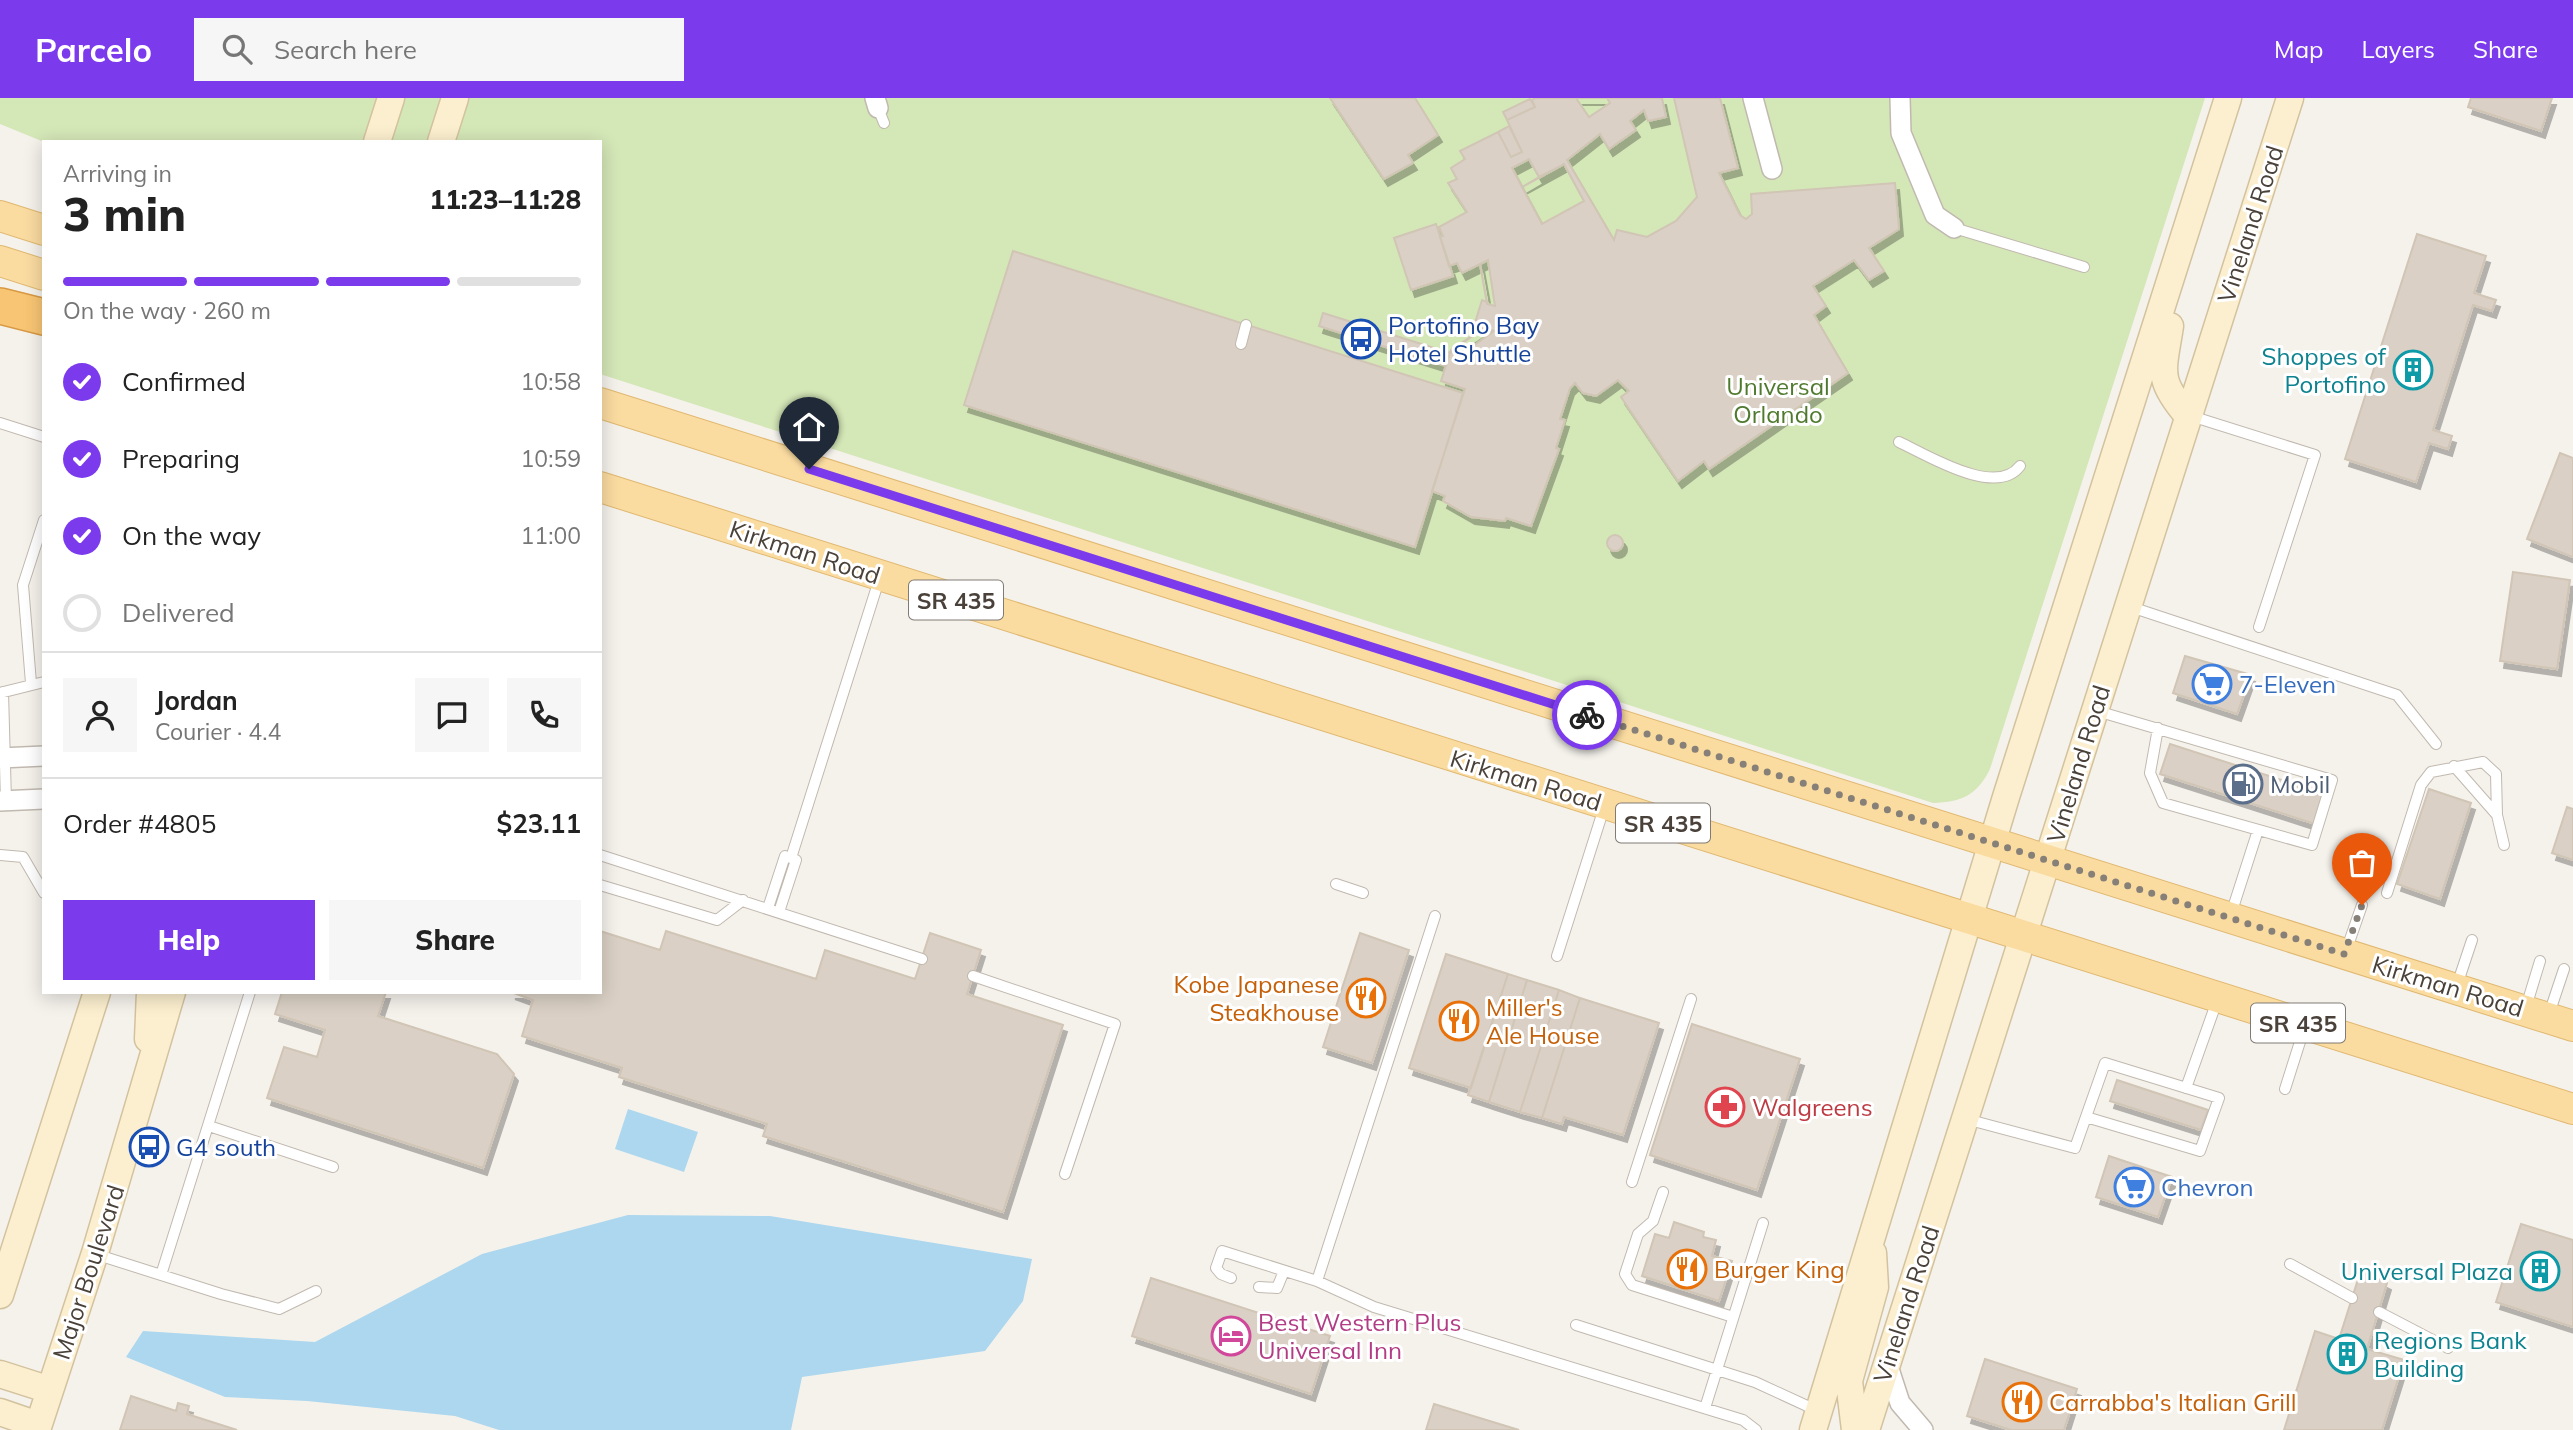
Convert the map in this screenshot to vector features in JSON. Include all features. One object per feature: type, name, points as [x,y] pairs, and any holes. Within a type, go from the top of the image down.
[{"type":"highway","points":[[0,304],[42,316]]},
{"type":"main road","points":[[0,216],[42,229]]},
{"type":"main road","points":[[0,261],[42,274]]},
{"type":"main road","name":"Kirkman Road","points":[[602,404],[2549,1018]]},
{"type":"main road","name":"Kirkman Road","points":[[602,489],[2573,1109]]},
{"type":"street","points":[[378,140],[391,98]]},
{"type":"street","points":[[441,140],[455,98]]},
{"type":"street","points":[[1753,98],[1772,169]]},
{"type":"street","points":[[1900,98],[1901,133],[1935,215],[1954,228]]},
{"type":"street","name":"Vineland Road","points":[[1818,1424],[1872,1233],[1992,843],[2228,98]]},
{"type":"street","name":"Vineland Road","points":[[1866,1430],[2290,98]]},
{"type":"street","points":[[2183,245],[2163,373],[2167,392],[2188,416]]},
{"type":"street","points":[[2,758],[42,756]]},
{"type":"street","points":[[3,801],[42,799]]},
{"type":"street","points":[[0,1295],[96,994]]},
{"type":"street","points":[[146,1086],[150,994]]},
{"type":"street","name":"Major Boulevard","points":[[38,1428],[146,1086],[171,994]]},
{"type":"street","points":[[1855,1430],[1849,1381],[1875,1287],[1872,1233]]},
{"type":"street","points":[[1887,1363],[1900,1403],[1923,1430]]},
{"type":"street","points":[[0,1374],[50,1390]]},
{"type":"street","points":[[0,1412],[38,1428]]},
{"type":"lane","points":[[1954,228],[2084,267]]},
{"type":"lane","points":[[1241,344],[1246,325]]},
{"type":"lane","points":[[2188,416],[2315,455],[2259,627]]},
{"type":"lane","points":[[0,423],[42,436]]},
{"type":"lane","points":[[1899,442],[1955,468],[1987,478],[2001,479],[2014,474],[2020,466]]},
{"type":"lane","points":[[31,683],[23,585],[42,526]]},
{"type":"lane","points":[[779,912],[791,858],[880,576]]},
{"type":"lane","points":[[2127,605],[2397,695],[2436,744]]},
{"type":"lane","points":[[3,801],[1,693],[42,682]]},
{"type":"lane","points":[[2094,710],[2158,728],[2332,780],[2312,845],[2163,803],[2150,773],[2158,728]]},
{"type":"lane","points":[[2387,893],[2421,785],[2431,772],[2483,762],[2496,774],[2497,815],[2504,845]]},
{"type":"lane","points":[[2454,766],[2497,815]]},
{"type":"lane","points":[[1557,956],[1605,804]]},
{"type":"lane","points":[[2230,917],[2258,830]]},
{"type":"lane","points":[[0,855],[23,857],[42,890]]},
{"type":"lane","points":[[602,856],[922,959]]},
{"type":"lane","points":[[768,908],[791,858]]},
{"type":"lane","points":[[1336,884],[1363,893]]},
{"type":"lane","points":[[602,887],[717,920],[743,900]]},
{"type":"lane","points":[[2344,954],[2362,905]]},
{"type":"lane","points":[[1317,1281],[1435,916]]},
{"type":"lane","points":[[2456,989],[2472,940]]},
{"type":"lane","points":[[2540,961],[2549,1018]]},
{"type":"lane","points":[[2549,1018],[2564,969]]},
{"type":"lane","points":[[973,976],[1115,1024],[1065,1174]]},
{"type":"lane","points":[[161,1275],[209,1126],[247,994]]},
{"type":"lane","points":[[2186,1088],[2218,998]]},
{"type":"lane","points":[[1632,1182],[1691,999]]},
{"type":"lane","points":[[2285,1089],[2306,1025]]},
{"type":"lane","points":[[1965,1119],[2075,1148],[2086,1116],[2105,1063],[2219,1098],[2200,1151],[2086,1116]]},
{"type":"lane","points":[[209,1126],[333,1167]]},
{"type":"lane","points":[[1663,1192],[1653,1221],[1639,1234],[1625,1274],[1632,1285],[1733,1317]]},
{"type":"lane","points":[[1704,1408],[1763,1223]]},
{"type":"lane","points":[[1231,1278],[1221,1274],[1216,1268],[1222,1251],[1317,1281],[1374,1307],[1542,1356],[1743,1420],[1756,1430]]},
{"type":"lane","points":[[94,1253],[279,1309],[316,1291]]},
{"type":"lane","points":[[2290,1264],[2352,1298]]},
{"type":"lane","points":[[1259,1287],[1277,1288],[1284,1271]]},
{"type":"lane","points":[[2378,1312],[2448,1348]]},
{"type":"lane","points":[[1576,1325],[1755,1382],[1818,1424]]},
{"type":"green space","name":"Universal Orlando","points":[[0,98],[2205,98],[1990,769],[1980,785],[1968,795],[1952,801],[1933,803],[602,375],[602,140],[42,141],[0,124]]},
{"type":"water","points":[[628,1109],[698,1132],[684,1172],[615,1149]]},
{"type":"water","points":[[628,1215],[770,1216],[1032,1259],[1023,1301],[985,1351],[802,1377],[791,1430],[499,1430],[455,1416],[307,1401],[225,1397],[126,1357],[143,1331],[315,1342],[482,1254]]},
{"type":"building","points":[[1330,98],[1415,98],[1438,135],[1408,155],[1413,163],[1384,179]]},
{"type":"building","points":[[1576,98],[1607,98],[1610,103],[1589,117]]},
{"type":"building","points":[[1662,98],[1666,117],[1648,121],[1644,110],[1630,121],[1636,130],[1609,149],[1600,134],[1567,160],[1614,240],[1617,230],[1647,237],[1676,221],[1697,197],[1674,98],[1720,98],[1738,168],[1719,173],[1740,215],[1746,219],[1752,214],[1751,194],[1895,183],[1899,229],[1869,248],[1884,271],[1869,280],[1854,260],[1813,286],[1826,306],[1814,315],[1848,373],[1709,469],[1704,461],[1678,481],[1621,397],[1629,391],[1618,380],[1596,396],[1583,393],[1575,383],[1570,388],[1560,419],[1565,420],[1556,448],[1559,449],[1531,526],[1506,518],[1505,521],[1471,517],[1443,501],[1445,496],[1432,491],[1465,389],[1441,381],[1451,350],[1482,329],[1474,326],[1482,300],[1487,302],[1480,264],[1462,273],[1457,263],[1449,266],[1440,237],[1443,236],[1439,227],[1467,212],[1448,183],[1457,179],[1451,168],[1465,159],[1460,151],[1498,132],[1511,157],[1522,152],[1507,120],[1535,107],[1532,100]],"holes":[[[1529,159],[1539,177],[1564,164],[1584,201],[1542,224],[1512,168]]]},
{"type":"building","points":[[2471,98],[2552,98],[2541,131],[2468,107]]},
{"type":"building","points":[[1530,99],[1535,107],[1507,120],[1503,112]]},
{"type":"building","points":[[1509,126],[1522,152],[1511,157],[1498,132]]},
{"type":"building","points":[[1529,159],[1539,177],[1564,164],[1584,201],[1542,224],[1512,168]]},
{"type":"building","points":[[1529,159],[1539,177],[1522,187],[1512,168]]},
{"type":"building","points":[[1564,164],[1584,201],[1542,224],[1522,187]]},
{"type":"building","points":[[1436,224],[1453,276],[1411,290],[1394,238]]},
{"type":"building","name":"Shoppes of Portofino","points":[[2417,234],[2486,256],[2474,293],[2496,300],[2492,311],[2473,305],[2433,430],[2452,436],[2448,449],[2429,443],[2416,482],[2345,459]]},
{"type":"building","points":[[1013,251],[1463,393],[1415,547],[964,405]]},
{"type":"building","points":[[1488,260],[1495,306],[1487,304],[1480,264]]},
{"type":"building","points":[[1323,313],[1450,353],[1446,366],[1319,326]]},
{"type":"building","points":[[1484,328],[1494,331],[1461,355],[1450,352]]},
{"type":"building","points":[[2560,453],[2573,458],[2573,557],[2527,539]]},
{"type":"building","points":[[1615,535],[1621,537],[1621,549],[1615,551],[1609,549],[1607,543],[1609,537]]},
{"type":"building","points":[[2513,572],[2570,580],[2557,669],[2500,661]]},
{"type":"building","name":"7-Eleven","points":[[2185,656],[2251,675],[2237,714],[2173,693]]},
{"type":"building","name":"Mobil","points":[[2170,744],[2325,794],[2315,824],[2160,774]]},
{"type":"building","points":[[2429,789],[2471,803],[2440,899],[2397,884]]},
{"type":"building","points":[[2567,807],[2573,809],[2573,860],[2552,853]]},
{"type":"building","points":[[666,931],[816,979],[825,950],[915,979],[930,933],[981,950],[967,994],[1063,1025],[1003,1212],[763,1136],[767,1124],[619,1077],[622,1068],[522,1036],[533,1000],[516,994],[602,994],[602,932],[660,950]]},
{"type":"building","name":"Kobe Japanese Steakhouse","points":[[1360,933],[1409,950],[1372,1063],[1323,1047]]},
{"type":"building","name":"Miller's Ale House","points":[[1446,954],[1508,974],[1471,1088],[1409,1068]]},
{"type":"building","points":[[1508,974],[1527,980],[1489,1102],[1468,1095]]},
{"type":"building","points":[[1527,980],[1559,990],[1520,1112],[1489,1102]]},
{"type":"building","points":[[1559,990],[1580,998],[1542,1118],[1520,1112]]},
{"type":"building","points":[[281,994],[385,994],[378,1016],[497,1054],[514,1074],[483,1168],[267,1098],[284,1047],[317,1057],[325,1030],[275,1014]]},
{"type":"building","points":[[1580,998],[1659,1023],[1623,1135],[1564,1117],[1562,1124],[1542,1118]]},
{"type":"building","name":"Walgreens","points":[[1692,1024],[1800,1059],[1757,1190],[1650,1155]]},
{"type":"building","name":"Chevron","points":[[2117,1080],[2208,1110],[2201,1130],[2110,1101]]},
{"type":"building","name":"Chevron","points":[[2109,1156],[2172,1177],[2158,1217],[2096,1197]]},
{"type":"building","name":"Burger King","points":[[1674,1222],[1704,1232],[1703,1237],[1716,1240],[1712,1256],[1732,1261],[1719,1301],[1642,1276],[1655,1234],[1669,1238]]},
{"type":"building","name":"Universal Plaza","points":[[2521,1224],[2573,1240],[2573,1327],[2496,1302]]},
{"type":"building","name":"Regions Bank Building","points":[[2361,1270],[2387,1283],[2367,1349],[2404,1360],[2382,1430],[2284,1430],[2315,1331],[2339,1339]]},
{"type":"building","name":"Best Western Plus Universal Inn","points":[[1151,1278],[1330,1336],[1311,1394],[1132,1336]]},
{"type":"building","name":"Carrabba's Italian Grill","points":[[1985,1359],[2077,1389],[2064,1430],[2011,1430],[1967,1416]]},
{"type":"building","points":[[131,1396],[176,1411],[178,1403],[189,1406],[187,1414],[237,1430],[120,1430]]},
{"type":"building","points":[[1434,1404],[1519,1430],[1426,1430]]},
{"type":"way so far","points":[[1587,715],[2344,954],[2362,905]]},
{"type":"place","name":"Portofino Bay Hotel Shuttle","points":[[1361,339]]},
{"type":"place","name":"Shoppes of Portofino","points":[[2413,370]]},
{"type":"place","name":"7-Eleven","points":[[2212,684]]},
{"type":"place","name":"Mobil","points":[[2243,784]]},
{"type":"place","name":"Kobe Japanese Steakhouse","points":[[1366,998]]},
{"type":"place","name":"Miller's Ale House","points":[[1459,1021]]},
{"type":"place","name":"Walgreens","points":[[1725,1107]]},
{"type":"place","name":"G4 south","points":[[149,1147]]},
{"type":"place","name":"Chevron","points":[[2134,1187]]},
{"type":"place","name":"Burger King","points":[[1687,1269]]},
{"type":"place","name":"Universal Plaza","points":[[2540,1271]]},
{"type":"place","name":"Best Western Plus Universal Inn","points":[[1231,1336]]},
{"type":"place","name":"Regions Bank Building","points":[[2347,1354]]},
{"type":"place","name":"Carrabba's Italian Grill","points":[[2022,1402]]},
{"type":"route","points":[[809,469],[1587,715]]}]
